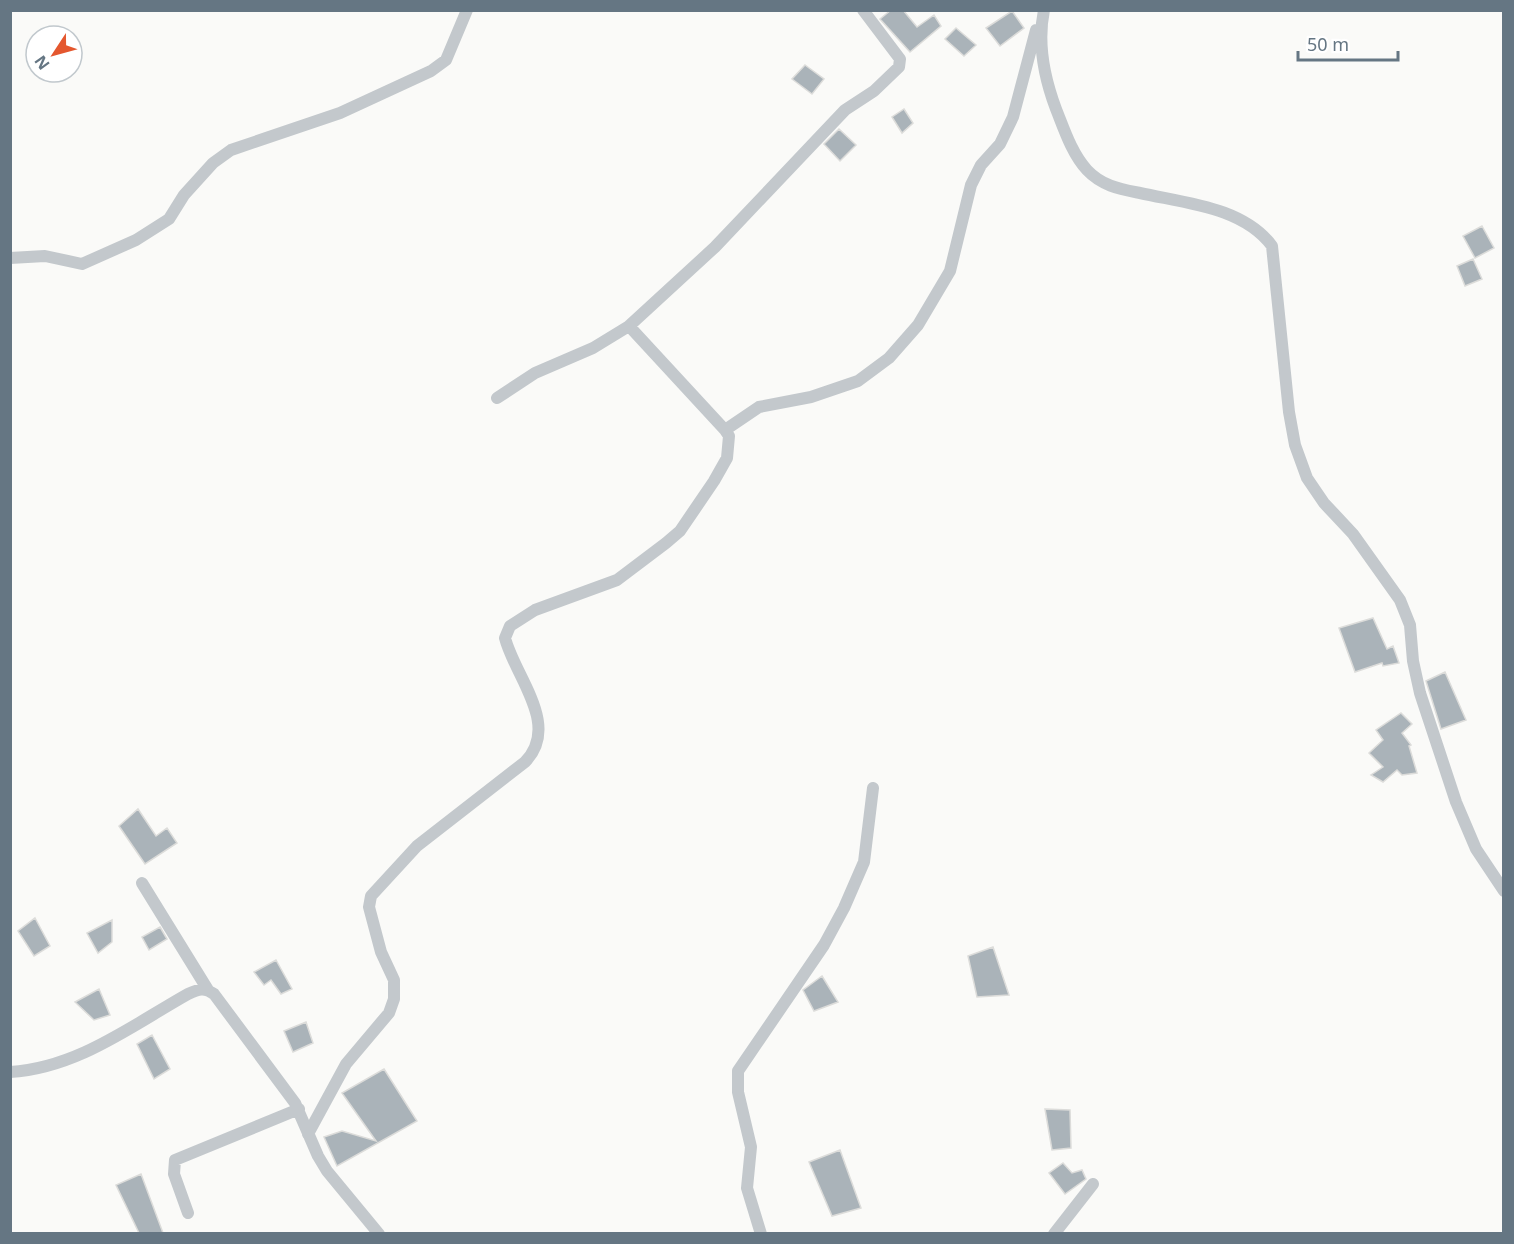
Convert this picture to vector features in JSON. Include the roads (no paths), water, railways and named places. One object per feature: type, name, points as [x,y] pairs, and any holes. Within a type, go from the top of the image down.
[{"type":"street","points":[[10,258],[45,256],[82,264],[136,240],[169,219],[184,195],[213,163],[231,150],[340,113],[431,71],[446,60],[467,10]]},
{"type":"street","points":[[497,398],[536,373],[593,348],[629,326],[715,247],[845,110],[874,91],[899,68],[900,59],[863,10]]},
{"type":"street","points":[[725,430],[759,407],[811,397],[858,381],[889,358],[918,324],[950,271],[971,185],[981,165],[1000,144],[1013,117],[1043,13]]},
{"type":"street","points":[[1043,13],[1041,41],[1046,80],[1070,144],[1086,170],[1108,186],[1234,216],[1260,230],[1272,246],[1294,445],[1306,477],[1324,503],[1353,534],[1400,600],[1410,625],[1413,661],[1420,693],[1456,802],[1476,849],[1503,891]]},
{"type":"street","points":[[309,1134],[340,1074],[389,1013],[394,999],[394,980],[381,952],[369,907],[371,896],[417,846],[525,762],[537,747],[540,730],[526,681],[505,638],[510,626],[535,610],[617,580],[680,531],[714,482],[727,458],[729,436],[725,430],[629,326]]},
{"type":"street","points":[[761,1233],[747,1188],[751,1147],[738,1092],[738,1071],[825,945],[843,908],[864,862],[873,788]]},
{"type":"street","points":[[142,883],[208,990]]},
{"type":"street","points":[[10,1072],[40,1069],[78,1058],[188,994],[200,988],[208,990],[214,994],[299,1109],[327,1171],[379,1233]]},
{"type":"street","points":[[188,1213],[174,1174],[175,1160],[181,1155],[299,1109]]},
{"type":"street","points":[[1054,1233],[1093,1184]]}]
